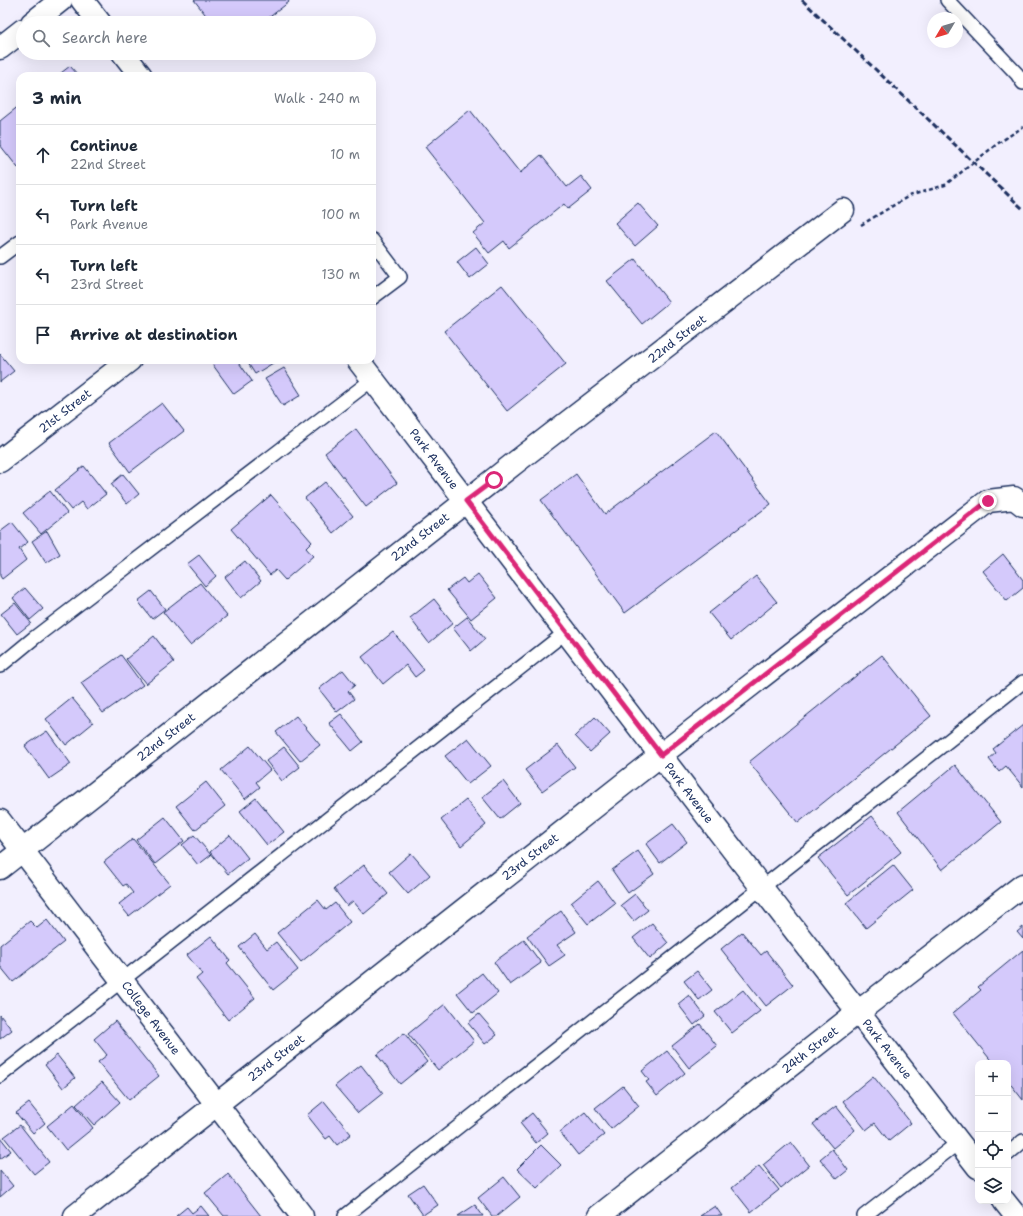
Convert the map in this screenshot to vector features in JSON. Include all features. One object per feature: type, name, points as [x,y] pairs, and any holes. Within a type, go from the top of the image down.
[{"type":"street","points":[[41,16],[61,0]]},
{"type":"street","points":[[82,0],[95,16]]},
{"type":"street","points":[[0,48],[16,35]]},
{"type":"street","points":[[128,60],[137,72]]},
{"type":"street","name":"22nd Street","points":[[0,868],[466,501],[843,210]]},
{"type":"street","name":"21st Street","points":[[0,461],[125,364]]},
{"type":"street","name":"Park Avenue","points":[[361,364],[762,888],[975,1163]]},
{"type":"street","name":"23rd Street","points":[[76,1216],[661,755],[988,501],[1014,498],[1023,505]]},
{"type":"street","name":"College Avenue","points":[[0,821],[302,1216]]},
{"type":"street","name":"24th Street","points":[[599,1216],[858,1012],[1023,885]]},
{"type":"street","points":[[1006,1204],[1016,1216]]},
{"type":"lane","points":[[947,0],[1017,74],[1023,83]]},
{"type":"lane","points":[[0,257],[16,245]]},
{"type":"lane","points":[[376,245],[400,277],[376,295]]},
{"type":"lane","points":[[0,666],[34,638],[373,379]]},
{"type":"lane","points":[[0,1076],[566,632]]},
{"type":"lane","points":[[345,1216],[1023,682]]},
{"type":"lane","points":[[1011,1151],[1023,1141]]},
{"type":"lane","points":[[864,1216],[959,1142]]},
{"type":"path","points":[[856,227],[909,196],[945,185],[997,144],[1023,127]]},
{"type":"building","points":[[194,0],[288,0],[289,2],[271,16],[207,16]]},
{"type":"building","points":[[70,66],[75,72],[62,72]]},
{"type":"building","points":[[16,108],[16,165],[0,145],[0,121]]},
{"type":"building","points":[[470,110],[520,173],[541,155],[567,187],[581,176],[592,190],[568,209],[564,204],[509,248],[504,241],[489,253],[473,233],[485,223],[425,147]]},
{"type":"building","points":[[638,203],[658,226],[635,246],[615,223]]},
{"type":"building","points":[[476,247],[489,264],[470,279],[457,262]]},
{"type":"building","points":[[635,259],[669,302],[642,324],[607,281]]},
{"type":"building","points":[[502,285],[566,364],[507,411],[444,331]]},
{"type":"building","points":[[0,354],[14,371],[0,382]]},
{"type":"building","points":[[212,364],[240,364],[252,381],[234,394]]},
{"type":"building","points":[[249,364],[271,364],[255,374]]},
{"type":"building","points":[[284,368],[301,395],[283,406],[265,379]]},
{"type":"building","points":[[162,403],[184,431],[130,472],[109,443]]},
{"type":"building","points":[[356,429],[397,483],[366,507],[325,453]]},
{"type":"building","points":[[716,431],[771,504],[625,613],[541,500],[576,474],[605,514]]},
{"type":"building","points":[[84,466],[106,494],[87,509],[81,502],[71,510],[55,490]]},
{"type":"building","points":[[123,474],[139,494],[127,504],[111,484]]},
{"type":"building","points":[[325,482],[353,516],[333,533],[305,498]]},
{"type":"building","points":[[50,491],[67,513],[41,534],[23,513]]},
{"type":"building","points":[[271,495],[312,542],[306,548],[313,556],[285,580],[276,570],[270,575],[231,529]]},
{"type":"building","points":[[12,522],[28,542],[19,549],[26,560],[2,579],[0,576],[0,531]]},
{"type":"building","points":[[47,531],[60,554],[46,563],[32,541]]},
{"type":"building","points":[[1003,554],[1023,580],[1023,588],[1007,601],[983,571]]},
{"type":"building","points":[[199,555],[216,576],[205,586],[187,564]]},
{"type":"building","points":[[245,561],[261,581],[241,598],[225,577]]},
{"type":"building","points":[[478,574],[497,598],[471,619],[447,590],[463,578],[467,583]]},
{"type":"building","points":[[756,576],[777,602],[731,640],[709,613]]},
{"type":"building","points":[[200,583],[227,616],[190,645],[163,612]]},
{"type":"building","points":[[25,588],[43,609],[30,620],[13,598]]},
{"type":"building","points":[[151,591],[165,609],[152,619],[138,601]]},
{"type":"building","points":[[434,599],[453,623],[429,643],[410,618]]},
{"type":"building","points":[[15,603],[31,623],[17,634],[1,614]]},
{"type":"building","points":[[467,617],[485,639],[471,651],[453,628]]},
{"type":"building","points":[[393,632],[424,670],[415,677],[406,665],[383,684],[362,657]]},
{"type":"building","points":[[154,636],[174,662],[146,684],[126,659]]},
{"type":"building","points":[[121,655],[143,685],[103,713],[81,683]]},
{"type":"building","points":[[882,655],[931,716],[798,823],[749,762]]},
{"type":"building","points":[[343,670],[355,685],[348,691],[354,699],[337,712],[319,689]]},
{"type":"building","points":[[72,698],[93,723],[66,745],[46,719]]},
{"type":"building","points":[[341,714],[363,742],[352,751],[329,723]]},
{"type":"building","points":[[296,716],[320,745],[300,761],[276,732]]},
{"type":"building","points":[[595,717],[610,734],[590,752],[575,736]]},
{"type":"building","points":[[1023,725],[1023,787],[1006,766],[999,772],[989,759],[996,753],[993,749]]},
{"type":"building","points":[[47,731],[71,764],[49,779],[25,746]]},
{"type":"building","points":[[468,738],[491,766],[468,784],[445,756]]},
{"type":"building","points":[[558,745],[575,767],[542,791],[525,770]]},
{"type":"building","points":[[250,746],[270,770],[256,782],[260,787],[245,799],[221,770]]},
{"type":"building","points":[[284,747],[300,767],[282,781],[266,761]]},
{"type":"building","points":[[955,765],[1001,822],[942,870],[898,812]]},
{"type":"building","points":[[503,781],[520,803],[500,819],[482,797]]},
{"type":"building","points":[[206,782],[225,806],[195,830],[176,806]]},
{"type":"building","points":[[256,798],[284,832],[267,845],[240,811]]},
{"type":"building","points":[[466,800],[486,825],[461,846],[441,820]]},
{"type":"building","points":[[872,816],[901,852],[848,895],[818,858]]},
{"type":"building","points":[[165,817],[184,841],[155,864],[136,840]]},
{"type":"building","points":[[673,824],[687,842],[660,863],[646,844]]},
{"type":"building","points":[[194,835],[211,855],[198,865],[182,845]]},
{"type":"building","points":[[230,835],[248,858],[228,874],[210,852]]},
{"type":"building","points":[[133,839],[170,884],[129,916],[119,904],[133,893],[126,884],[123,886],[104,862]]},
{"type":"building","points":[[638,851],[654,874],[628,893],[612,870]]},
{"type":"building","points":[[411,853],[430,875],[408,894],[389,872]]},
{"type":"building","points":[[364,865],[388,894],[364,914],[353,901],[347,906],[334,889]]},
{"type":"building","points":[[893,865],[913,890],[866,928],[846,903]]},
{"type":"building","points":[[598,881],[615,903],[588,924],[571,903]]},
{"type":"building","points":[[635,894],[648,910],[634,921],[621,905]]},
{"type":"building","points":[[318,900],[326,910],[335,903],[350,922],[301,962],[277,933]]},
{"type":"building","points":[[561,911],[576,932],[557,945],[565,955],[549,966],[527,936]]},
{"type":"building","points":[[47,920],[64,942],[13,982],[0,966],[0,945],[30,921],[37,928]]},
{"type":"building","points":[[652,923],[668,943],[650,959],[633,938]]},
{"type":"building","points":[[1023,927],[1023,939],[1017,932]]},
{"type":"building","points":[[742,932],[761,955],[766,951],[793,985],[766,1006],[721,949]]},
{"type":"building","points":[[255,934],[267,949],[276,942],[298,970],[273,990],[239,947]]},
{"type":"building","points":[[211,936],[230,960],[227,963],[255,998],[228,1020],[196,979],[202,974],[187,955]]},
{"type":"building","points":[[524,940],[541,963],[510,985],[494,962]]},
{"type":"building","points":[[1023,950],[1023,1100],[1011,1085],[1011,1060],[991,1060],[953,1013],[981,990],[978,987]]},
{"type":"building","points":[[697,971],[712,990],[699,1000],[684,981]]},
{"type":"building","points":[[482,973],[498,993],[473,1013],[457,993]]},
{"type":"building","points":[[743,990],[760,1011],[732,1033],[715,1012]]},
{"type":"building","points":[[689,995],[705,1016],[694,1025],[678,1004]]},
{"type":"building","points":[[445,1004],[474,1041],[438,1070],[408,1034]]},
{"type":"building","points":[[479,1014],[497,1035],[485,1044],[468,1023]]},
{"type":"building","points":[[0,1015],[12,1030],[0,1039]]},
{"type":"building","points":[[115,1021],[159,1076],[129,1100],[98,1062],[107,1055],[94,1039]]},
{"type":"building","points":[[700,1024],[717,1046],[689,1068],[672,1046]]},
{"type":"building","points":[[404,1033],[427,1062],[400,1084],[377,1055]]},
{"type":"building","points":[[667,1051],[685,1073],[657,1096],[646,1082],[649,1080],[642,1071]]},
{"type":"building","points":[[57,1055],[75,1078],[63,1088],[45,1065]]},
{"type":"building","points":[[361,1065],[383,1093],[358,1113],[335,1086]]},
{"type":"building","points":[[873,1076],[911,1123],[889,1141],[875,1123],[866,1130],[843,1101]]},
{"type":"building","points":[[102,1082],[120,1102],[94,1125],[76,1105]]},
{"type":"building","points":[[623,1086],[639,1106],[611,1129],[595,1108]]},
{"type":"building","points":[[324,1101],[351,1134],[337,1145],[330,1136],[326,1139],[307,1115]]},
{"type":"building","points":[[29,1103],[45,1123],[33,1133],[16,1113]]},
{"type":"building","points":[[74,1104],[93,1128],[66,1150],[47,1126]]},
{"type":"building","points":[[836,1106],[855,1130],[833,1148],[813,1124]]},
{"type":"building","points":[[585,1112],[604,1135],[578,1155],[560,1132]]},
{"type":"building","points":[[532,1113],[548,1133],[536,1143],[520,1123]]},
{"type":"building","points":[[20,1125],[49,1162],[34,1174],[4,1137]]},
{"type":"building","points":[[0,1137],[11,1151],[0,1159]]},
{"type":"building","points":[[791,1142],[809,1165],[781,1188],[763,1165]]},
{"type":"building","points":[[541,1145],[561,1165],[537,1188],[517,1169]]},
{"type":"building","points":[[832,1149],[848,1170],[837,1179],[820,1159]]},
{"type":"building","points":[[759,1166],[779,1190],[751,1212],[732,1188]]},
{"type":"building","points":[[0,1170],[13,1186],[0,1197]]},
{"type":"building","points":[[228,1174],[261,1216],[224,1216],[205,1193]]},
{"type":"building","points":[[504,1177],[520,1197],[497,1216],[492,1216],[478,1198]]},
{"type":"building","points":[[423,1184],[438,1205],[423,1215],[408,1194]]},
{"type":"building","points":[[475,1205],[483,1216],[458,1216]]},
{"type":"building","points":[[201,1206],[209,1216],[176,1216],[187,1207],[192,1213]]},
{"type":"building","points":[[715,1206],[722,1216],[700,1216]]},
{"type":"railway","points":[[802,0],[1023,209]]},
{"type":"route","points":[[494,480],[466,501],[661,755],[988,501]]}]
